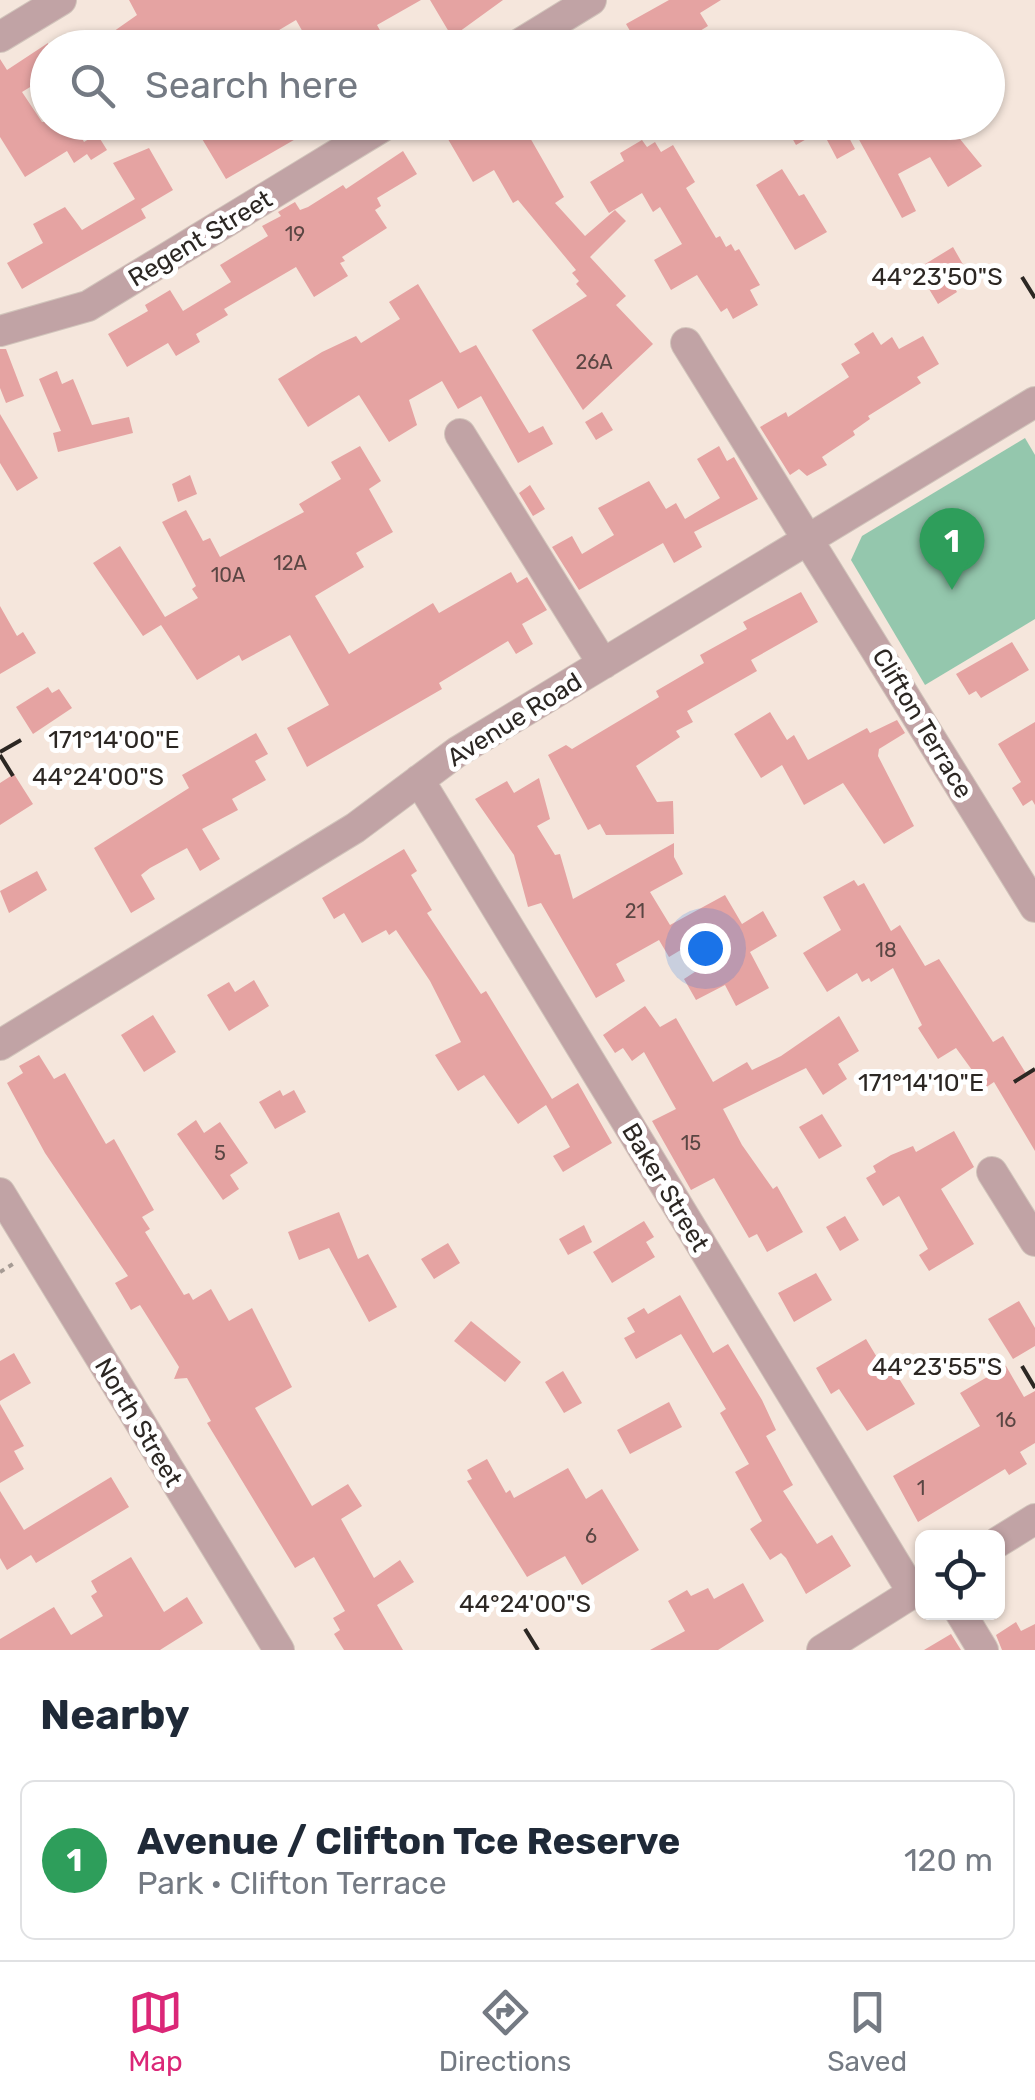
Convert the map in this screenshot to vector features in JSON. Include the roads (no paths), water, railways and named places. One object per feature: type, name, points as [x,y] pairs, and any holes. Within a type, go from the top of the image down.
[{"type":"street","points":[[0,37],[61,0]]},
{"type":"street","points":[[542,30],[591,0]]},
{"type":"street","name":"Regent Street","points":[[0,331],[99,300],[361,140]]},
{"type":"street","name":"Clifton Terrace","points":[[686,343],[1035,906]]},
{"type":"street","name":"Avenue Road","points":[[0,1045],[355,828],[419,780],[603,664],[1035,402]]},
{"type":"street","points":[[460,434],[603,664]]},
{"type":"street","name":"Baker Street","points":[[419,780],[915,1585]]},
{"type":"street","points":[[992,1172],[1035,1240]]},
{"type":"street","name":"North Street","points":[[0,1193],[279,1650]]},
{"type":"street","points":[[1005,1538],[1035,1519]]},
{"type":"street","points":[[822,1650],[915,1592]]},
{"type":"street","points":[[965,1620],[983,1650]]},
{"type":"place","name":"Avenue / Clifton Tce Reserve","points":[[952,590]]}]
